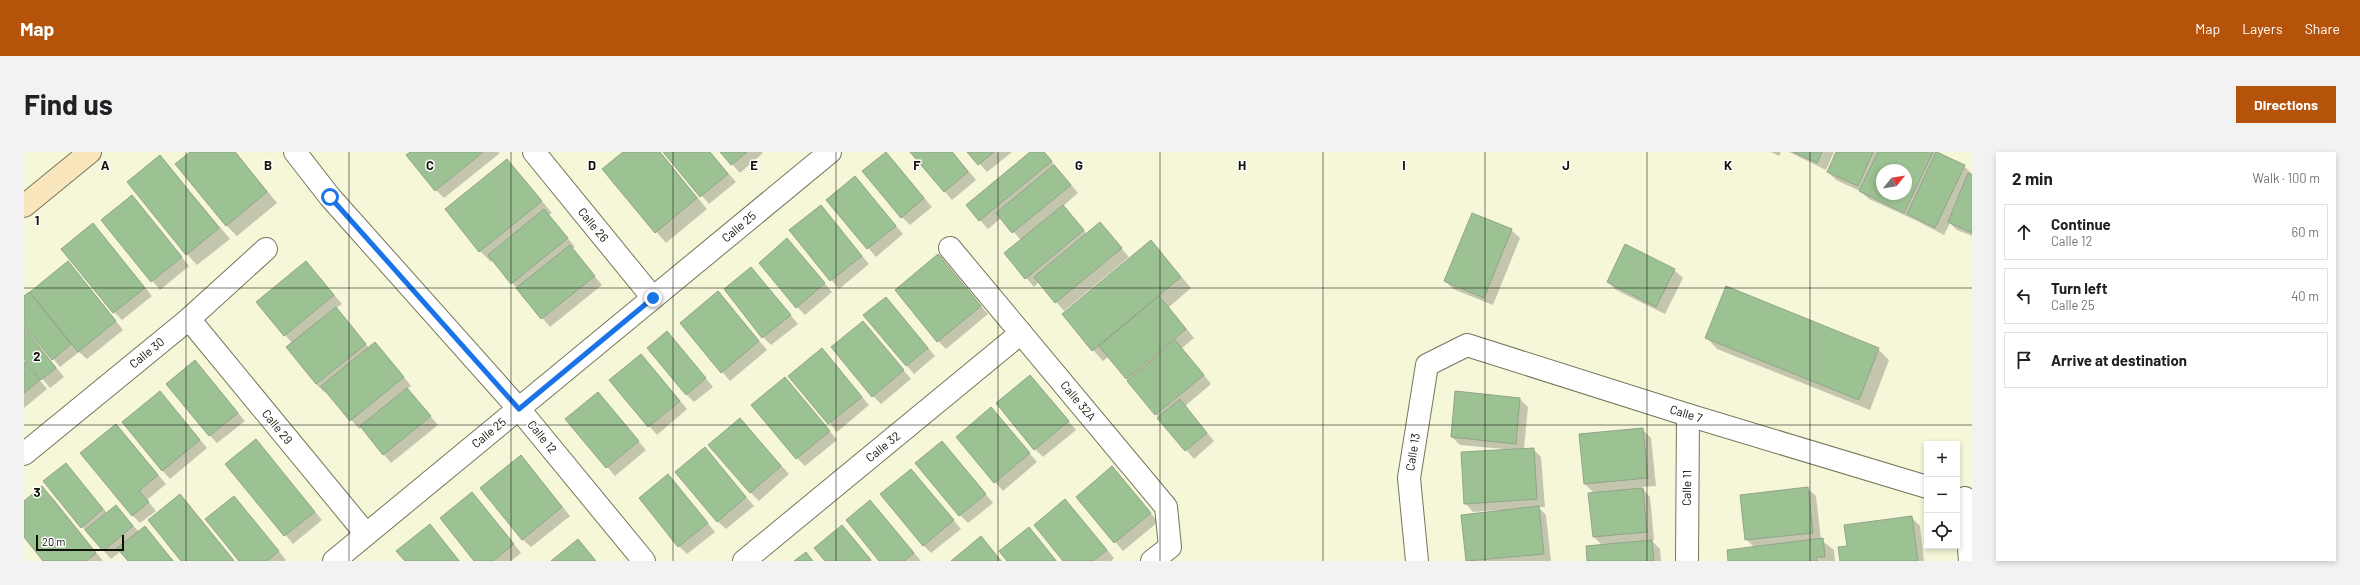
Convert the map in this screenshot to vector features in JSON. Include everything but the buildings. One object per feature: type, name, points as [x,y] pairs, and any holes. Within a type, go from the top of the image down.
[{"type":"street","points":[[24,206],[90,152]]},
{"type":"street","name":"Calle 12","points":[[295,152],[330,197],[519,409],[644,561]]},
{"type":"street","name":"Calle 26","points":[[534,152],[653,298]]},
{"type":"street","name":"Calle 25","points":[[334,561],[830,152]]},
{"type":"street","name":"Calle 32A","points":[[950,248],[1166,508],[1170,546],[1152,561]]},
{"type":"street","name":"Calle 30","points":[[24,454],[188,319],[266,249]]},
{"type":"street","name":"Calle 29","points":[[188,319],[366,534]]},
{"type":"street","name":"Calle 32","points":[[744,561],[1021,333]]},
{"type":"street","name":"Calle 7","points":[[1447,355],[1467,345],[1688,415],[1924,486]]},
{"type":"street","name":"Calle 13","points":[[1417,561],[1409,478],[1427,364],[1447,355]]},
{"type":"street","name":"Calle 11","points":[[1687,561],[1688,415]]},
{"type":"street","points":[[1965,498],[1970,561]]},
{"type":"route","points":[[330,197],[519,409],[653,298]]}]
